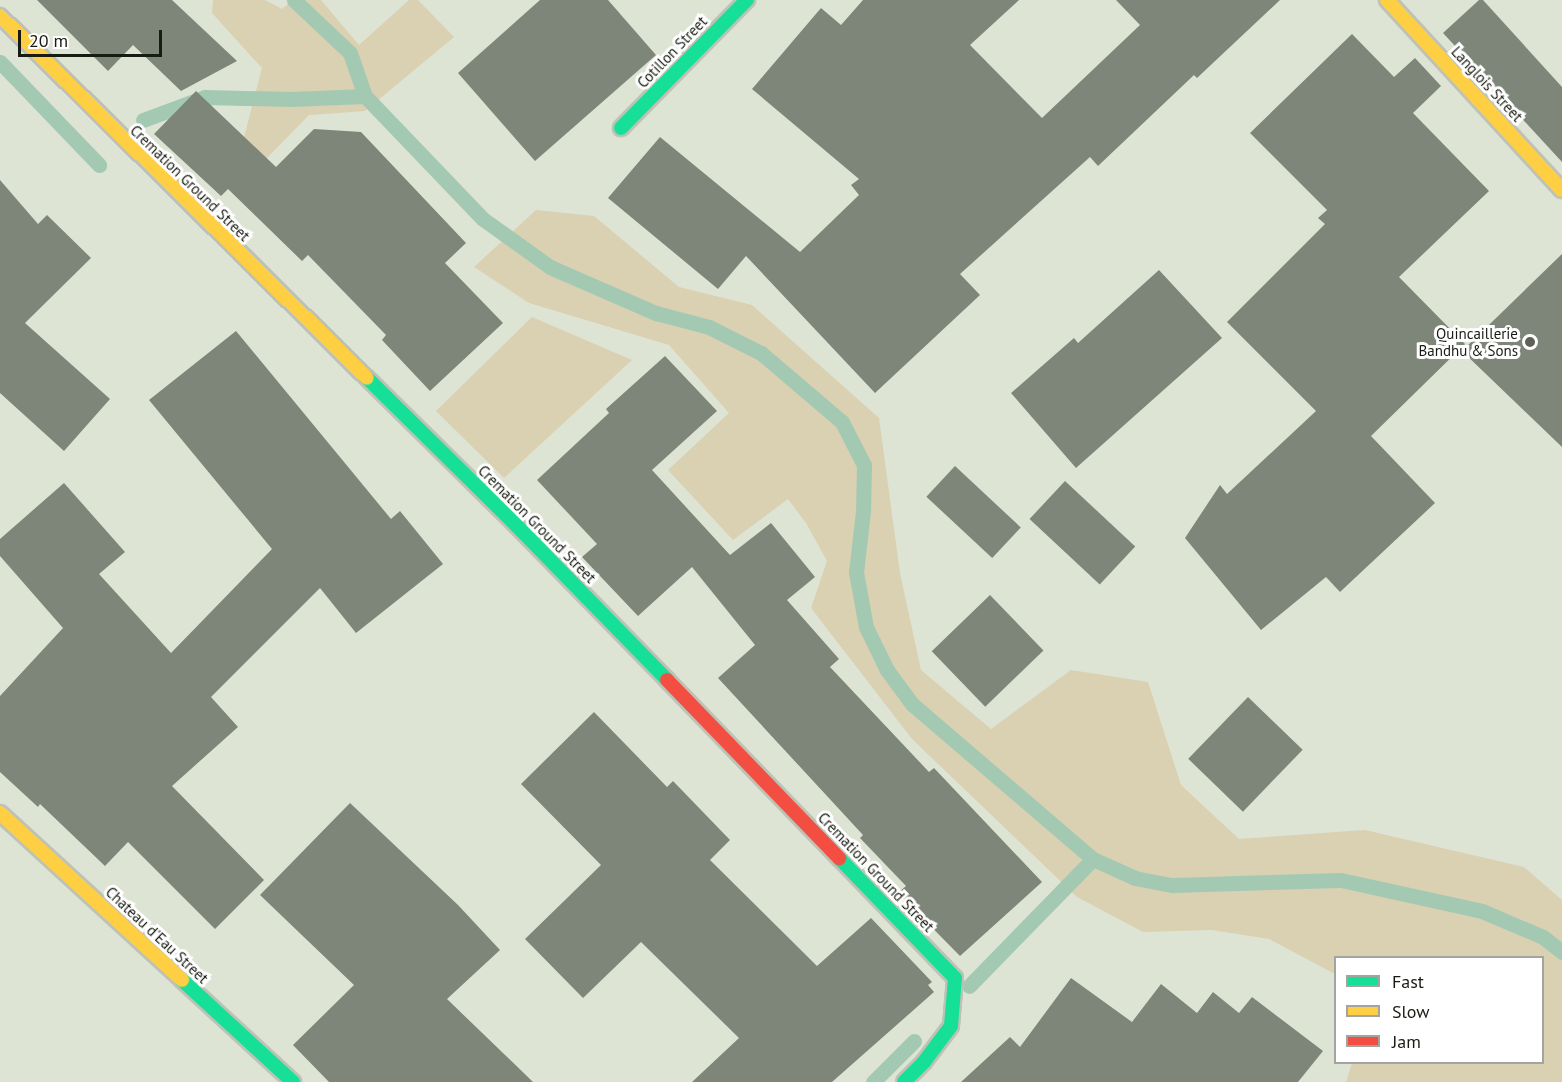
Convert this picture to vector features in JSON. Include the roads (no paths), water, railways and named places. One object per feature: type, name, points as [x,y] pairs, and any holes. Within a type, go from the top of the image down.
[{"type":"street","name":"Cotillon Street","points":[[621,128],[747,0]]},
{"type":"street","name":"Langlois Street","points":[[1387,0],[1562,190]]},
{"type":"street","name":"Cremation Ground Street","points":[[0,16],[516,525],[955,978],[951,1026],[924,1062],[904,1082]]},
{"type":"street","name":"Chateau d'Eau Street","points":[[0,813],[293,1082]]},
{"type":"waterway","points":[[294,0],[350,53],[365,96]]},
{"type":"waterway","points":[[0,62],[99,165]]},
{"type":"waterway","points":[[143,120],[205,97],[291,99],[365,96],[483,219],[550,267],[656,313],[709,327],[761,353],[842,422],[864,465],[863,511],[856,572],[866,627],[887,670],[912,704],[1093,859],[1135,878],[1172,885],[1341,880],[1482,911],[1543,937],[1562,952]]},
{"type":"waterway","points":[[969,986],[1093,859]]},
{"type":"waterway","points":[[873,1082],[914,1041]]},
{"type":"place","name":"Quincaillerie Bandhu & Sons","points":[[1530,342]]}]
